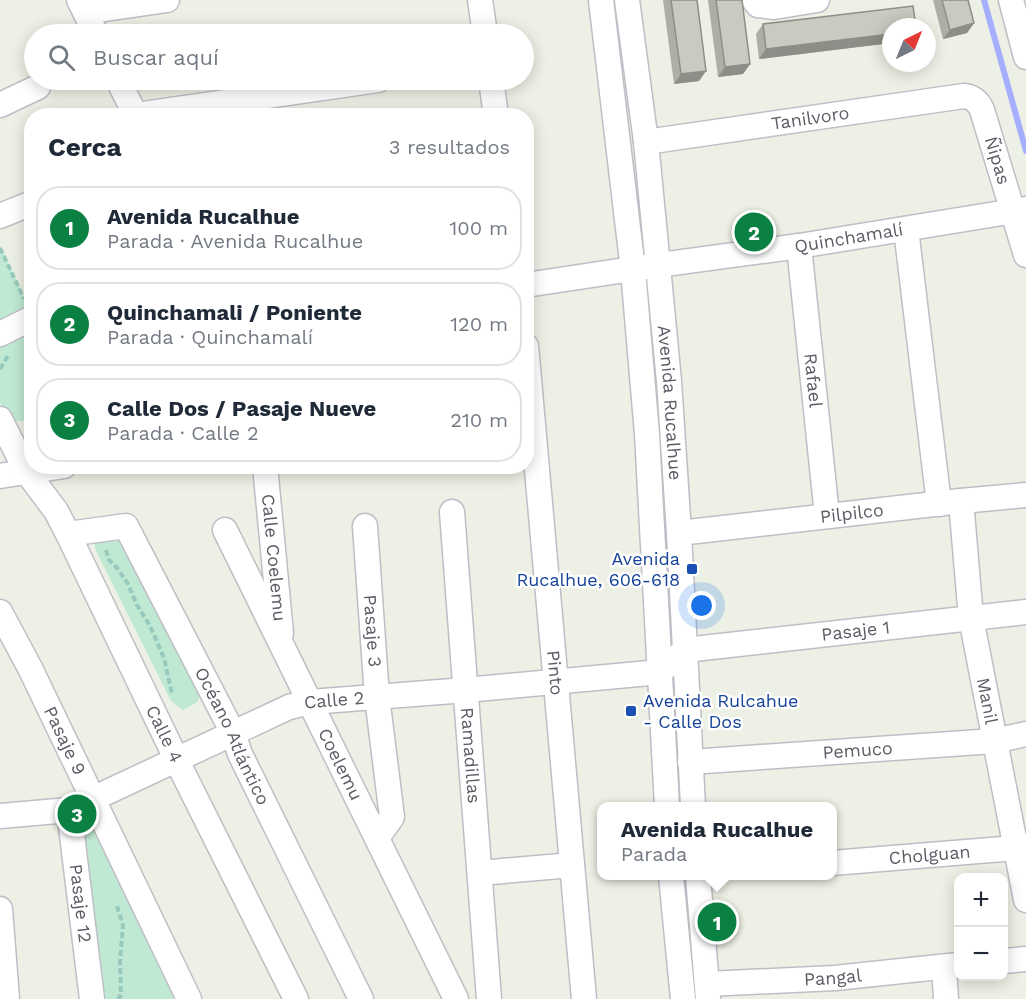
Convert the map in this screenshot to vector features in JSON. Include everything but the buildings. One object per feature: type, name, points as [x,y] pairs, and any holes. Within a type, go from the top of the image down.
[{"type":"street","points":[[91,24],[82,6],[167,0]]},
{"type":"street","points":[[480,0],[484,24]]},
{"type":"street","name":"Avenida Rucalhue","points":[[601,0],[633,270],[647,434],[667,802]]},
{"type":"street","name":"Avenida Rucalhue","points":[[627,0],[646,142],[669,381],[693,802]]},
{"type":"street","points":[[754,0],[758,5],[774,7],[817,0]]},
{"type":"street","points":[[1011,0],[1026,57]]},
{"type":"street","points":[[0,105],[32,90]]},
{"type":"street","points":[[123,90],[132,108]]},
{"type":"street","points":[[184,108],[309,90]]},
{"type":"street","points":[[492,90],[495,108]]},
{"type":"street","name":"Tanilvoro","points":[[646,142],[964,96],[975,100]]},
{"type":"street","name":"Ñipas","points":[[975,100],[980,104],[1019,211],[1026,255]]},
{"type":"street","points":[[0,216],[24,206]]},
{"type":"street","name":"Quinchamalí","points":[[534,284],[1019,211]]},
{"type":"street","name":"Manil","points":[[906,229],[950,502],[994,741],[1021,847],[1026,900]]},
{"type":"street","name":"Rafael","points":[[798,246],[827,516]]},
{"type":"street","points":[[0,334],[24,315]]},
{"type":"street","points":[[0,419],[24,467]]},
{"type":"street","name":"Pinto","points":[[534,436],[584,999]]},
{"type":"street","points":[[0,476],[24,471]]},
{"type":"street","name":"Calle 4","points":[[28,474],[56,511],[68,534],[177,761],[296,999]]},
{"type":"street","name":"Calle Coelemu","points":[[266,474],[282,647]]},
{"type":"street","name":"Pilpilco","points":[[679,533],[1026,495]]},
{"type":"street","name":"Ramadillas","points":[[452,512],[489,999]]},
{"type":"street","name":"Océano Atlántico","points":[[68,534],[126,526],[233,733],[240,754],[361,999]]},
{"type":"street","name":"Pasaje 3","points":[[365,526],[377,697],[392,818],[376,838]]},
{"type":"street","name":"Coelemu","points":[[225,530],[456,999]]},
{"type":"street","name":"Pasaje 9","points":[[0,612],[30,668],[189,999]]},
{"type":"street","name":"Pasaje 1","points":[[685,651],[1026,612]]},
{"type":"street","points":[[660,672],[685,651]]},
{"type":"street","name":"Calle 2","points":[[0,816],[69,810],[289,707],[310,702],[660,672]]},
{"type":"street","name":"Pemuco","points":[[690,762],[994,741],[1026,734]]},
{"type":"street","name":"Pasaje 12","points":[[69,810],[86,998]]},
{"type":"street","name":"Cholguan","points":[[837,863],[1021,847]]},
{"type":"street","points":[[480,873],[572,865]]},
{"type":"street","points":[[671,880],[683,999]]},
{"type":"street","points":[[698,880],[707,992]]},
{"type":"street","points":[[0,910],[7,999]]},
{"type":"street","points":[[1008,961],[1026,959]]},
{"type":"street","points":[[946,999],[951,966]]},
{"type":"street","name":"Pangal","points":[[707,992],[836,989],[951,966]]},
{"type":"path","points":[[0,248],[24,300]]},
{"type":"path","points":[[99,530],[109,560],[128,584],[150,626],[164,658],[172,696]]},
{"type":"green space","points":[[0,245],[24,297],[24,421],[9,422],[0,402]]},
{"type":"green space","points":[[120,539],[201,694],[197,702],[183,710],[171,701],[96,551],[94,542]]},
{"type":"green space","points":[[86,804],[181,999],[96,999],[80,816]]},
{"type":"waterway","points":[[984,0],[1026,151]]},
{"type":"place","name":"Quinchamali / Poniente","points":[[754,232]]},
{"type":"place","name":"Avenida Rucalhue, 606-618","points":[[692,569]]},
{"type":"place","name":"Avenida Rulcahue - Calle Dos","points":[[631,711]]},
{"type":"place","name":"Calle Dos / Pasaje Nueve","points":[[77,814]]},
{"type":"place","name":"Avenida Rucalhue","points":[[717,922]]}]
